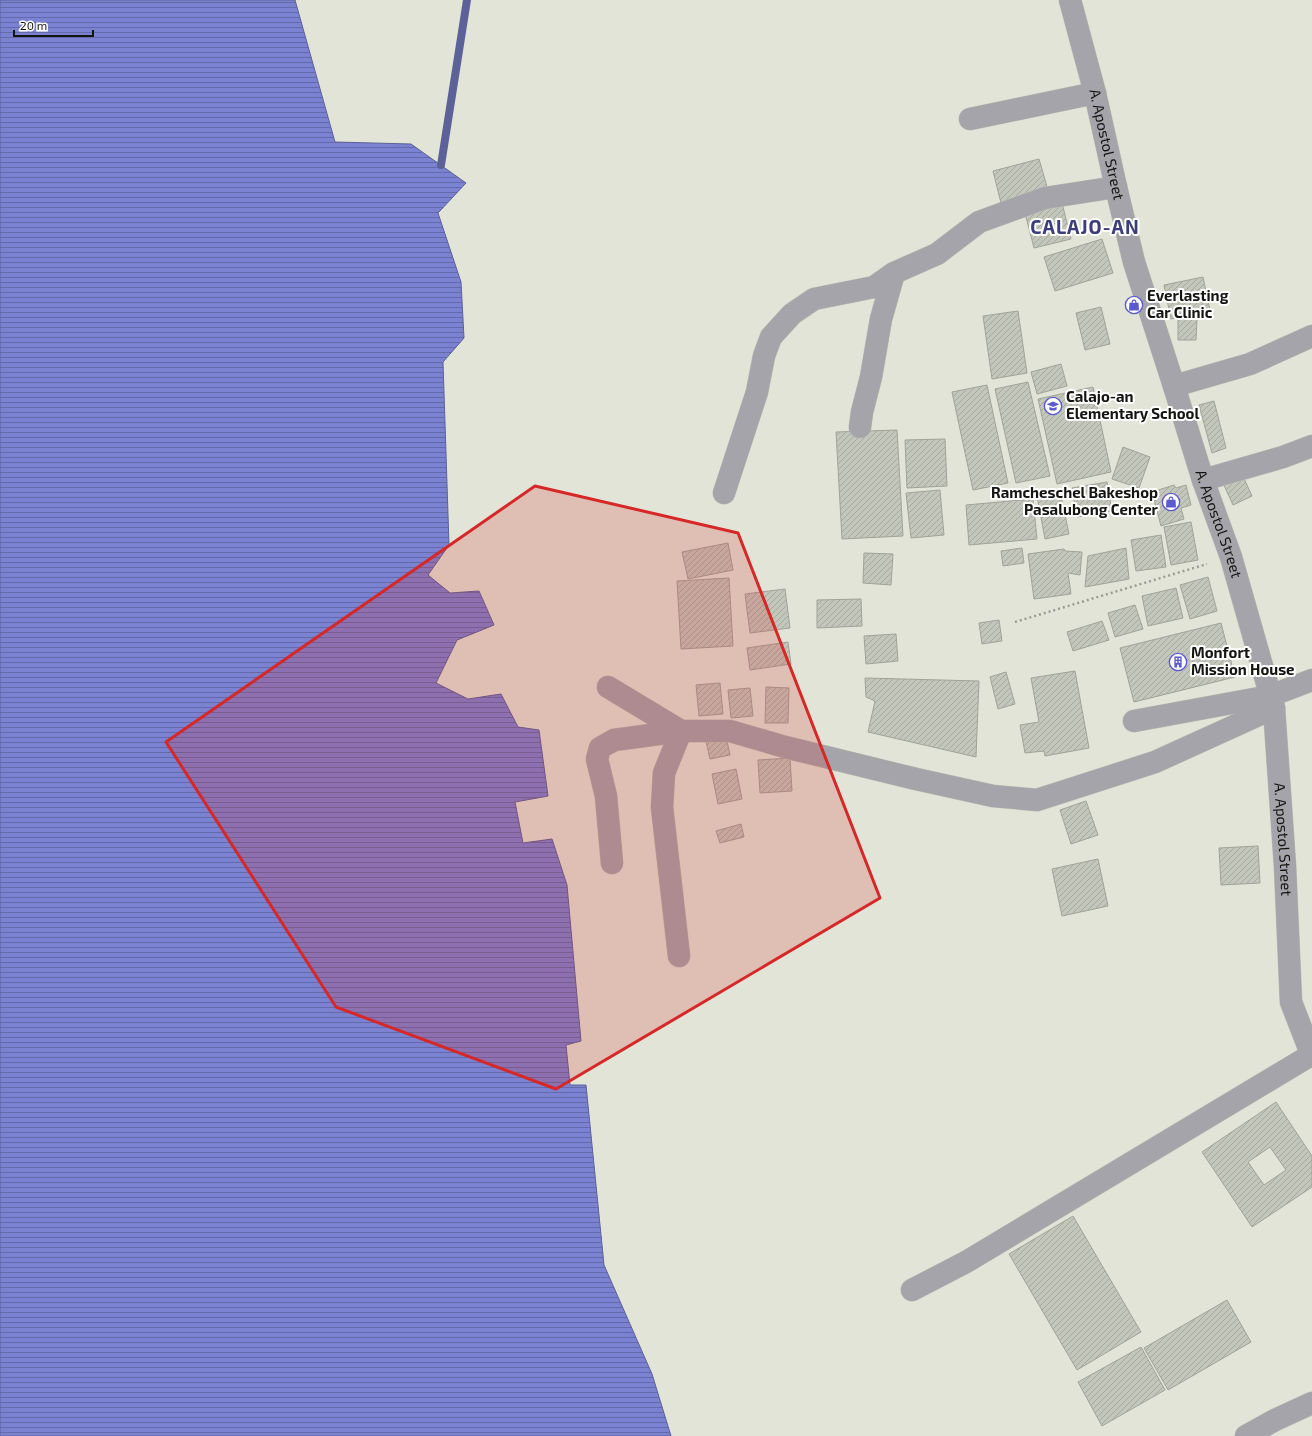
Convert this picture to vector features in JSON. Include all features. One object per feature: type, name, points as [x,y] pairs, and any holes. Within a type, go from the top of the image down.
[{"type":"street","name":"A. Apostol Street","points":[[1070,0],[1095,93],[1134,262],[1203,480],[1231,557],[1272,702],[1285,866],[1291,1002],[1312,1056]]},
{"type":"street","points":[[970,119],[1095,93]]},
{"type":"street","points":[[724,493],[757,392],[764,356],[771,337],[792,314],[814,299],[874,286],[894,273],[937,254],[979,222],[1045,198],[1116,187]]},
{"type":"street","points":[[860,427],[862,412],[872,377],[882,319],[894,273]]},
{"type":"street","points":[[1174,386],[1250,364],[1312,336]]},
{"type":"street","points":[[1203,480],[1283,457],[1312,446]]},
{"type":"street","points":[[612,863],[606,796],[597,759],[600,748],[614,740],[681,731],[730,731],[785,747],[916,779],[993,796],[1037,800],[1155,762],[1312,680]]},
{"type":"street","points":[[608,687],[681,731]]},
{"type":"street","points":[[1134,721],[1272,702]]},
{"type":"street","points":[[679,956],[662,807],[664,773],[681,731]]},
{"type":"street","points":[[912,1290],[966,1262],[1312,1056]]},
{"type":"street","points":[[1246,1436],[1312,1402]]},
{"type":"path","points":[[1015,622],[1231,557]]},
{"type":"highlighted area","points":[[535,486],[738,533],[880,898],[556,1089],[336,1007],[166,742]]},
{"type":"water","points":[[0,0],[295,0],[335,142],[411,144],[466,183],[438,213],[461,282],[464,338],[443,362],[449,545],[428,575],[450,593],[479,591],[494,625],[457,640],[436,683],[468,699],[501,694],[518,727],[539,730],[548,796],[515,802],[523,843],[552,839],[567,885],[581,1041],[566,1045],[570,1085],[586,1085],[604,1265],[652,1374],[671,1436],[0,1436]]},
{"type":"building","points":[[1039,159],[1048,190],[1001,203],[993,171]]},
{"type":"building","points":[[1062,203],[1071,239],[1034,248],[1025,213]]},
{"type":"building","points":[[1102,239],[1113,273],[1055,291],[1044,257]]},
{"type":"building","points":[[1203,277],[1210,310],[1171,319],[1164,285]]},
{"type":"building","points":[[1101,307],[1110,344],[1085,350],[1076,313]]},
{"type":"building","points":[[1018,311],[1027,373],[992,379],[983,316]]},
{"type":"building","points":[[1178,318],[1197,319],[1196,340],[1178,340]]},
{"type":"building","points":[[1061,364],[1067,386],[1037,394],[1031,372]]},
{"type":"building","points":[[1028,382],[1050,476],[1016,483],[995,389]]},
{"type":"building","points":[[987,385],[1008,483],[973,490],[952,392]]},
{"type":"building","points":[[1093,387],[1111,472],[1057,484],[1038,399]]},
{"type":"building","points":[[1214,401],[1226,448],[1212,453],[1199,405]]},
{"type":"building","points":[[897,430],[903,536],[842,539],[836,432]]},
{"type":"building","points":[[945,439],[947,486],[907,488],[905,440]]},
{"type":"building","points":[[1123,447],[1150,457],[1139,488],[1112,479]]},
{"type":"building","points":[[1242,474],[1252,496],[1233,505],[1223,483]]},
{"type":"building","points":[[1107,482],[1112,511],[1077,517],[1072,488]]},
{"type":"building","points":[[1174,485],[1176,488],[1186,485],[1191,505],[1181,508],[1184,519],[1161,526],[1152,492]]},
{"type":"building","points":[[940,490],[944,535],[911,538],[906,493]]},
{"type":"building","points":[[1060,491],[1069,534],[1045,539],[1037,496]]},
{"type":"building","points":[[1033,499],[1037,539],[969,545],[966,505]]},
{"type":"building","points":[[1191,522],[1198,560],[1171,565],[1164,527]]},
{"type":"building","points":[[1161,535],[1166,567],[1136,571],[1131,540]]},
{"type":"building","points":[[728,543],[733,570],[688,579],[682,552]]},
{"type":"building","points":[[1022,548],[1024,563],[1003,566],[1001,551]]},
{"type":"building","points":[[1126,548],[1129,579],[1085,587],[1088,556]]},
{"type":"building","points":[[1064,549],[1065,551],[1082,552],[1080,575],[1068,573],[1071,594],[1034,599],[1028,554]]},
{"type":"building","points":[[864,553],[893,554],[891,585],[863,583]]},
{"type":"building","points":[[1208,577],[1217,611],[1190,619],[1180,585]]},
{"type":"building","points":[[729,578],[733,646],[681,649],[677,581]]},
{"type":"building","points":[[1176,588],[1183,618],[1148,626],[1142,596]]},
{"type":"building","points":[[785,589],[790,628],[750,633],[745,594]]},
{"type":"building","points":[[861,599],[862,626],[817,628],[817,600]]},
{"type":"building","points":[[1135,605],[1143,629],[1115,637],[1108,613]]},
{"type":"building","points":[[999,620],[1002,641],[982,644],[979,623]]},
{"type":"building","points":[[1102,621],[1109,640],[1073,651],[1067,632]]},
{"type":"building","name":"Monfort Mission House","points":[[1221,623],[1235,677],[1134,702],[1120,648]]},
{"type":"building","points":[[896,634],[898,661],[866,664],[864,636]]},
{"type":"building","points":[[788,642],[791,664],[750,670],[747,648]]},
{"type":"building","points":[[1075,671],[1089,748],[1045,756],[1044,751],[1025,753],[1020,725],[1039,722],[1031,678]]},
{"type":"building","points":[[1006,672],[1015,704],[998,709],[990,677]]},
{"type":"building","points":[[865,678],[979,681],[976,757],[868,732],[875,701],[866,697]]},
{"type":"building","points":[[720,683],[723,714],[699,716],[696,685]]},
{"type":"building","points":[[766,687],[789,688],[788,723],[765,723]]},
{"type":"building","points":[[750,688],[753,716],[731,718],[728,690]]},
{"type":"building","points":[[726,736],[730,755],[710,759],[706,741]]},
{"type":"building","points":[[790,758],[792,791],[760,793],[758,760]]},
{"type":"building","points":[[736,769],[742,799],[718,804],[712,774]]},
{"type":"building","points":[[1086,801],[1098,835],[1071,844],[1060,810]]},
{"type":"building","points":[[741,824],[744,837],[720,843],[716,831]]},
{"type":"building","points":[[1258,846],[1260,883],[1221,885],[1219,848]]},
{"type":"building","points":[[1098,859],[1108,906],[1062,916],[1052,869]]},
{"type":"building","points":[[1276,1102],[1312,1156],[1312,1187],[1252,1227],[1202,1152]],"holes":[[[1270,1147],[1286,1170],[1264,1185],[1248,1162]]]},
{"type":"building","points":[[1073,1216],[1141,1332],[1077,1370],[1009,1254]]},
{"type":"building","points":[[1227,1300],[1251,1342],[1168,1390],[1144,1348]]},
{"type":"building","points":[[1141,1347],[1165,1390],[1102,1426],[1078,1382]]},
{"type":"waterway","points":[[441,165],[467,0]]},
{"type":"place","name":"Everlasting Car Clinic","points":[[1134,305]]},
{"type":"place","name":"Calajo-an Elementary School","points":[[1053,406]]},
{"type":"place","name":"Ramcheschel Bakeshop Pasalubong Center","points":[[1171,502]]},
{"type":"place","name":"Monfort Mission House","points":[[1178,662]]},
{"type":"district","name":"CALAJO-AN","points":[[1085,227]]}]
